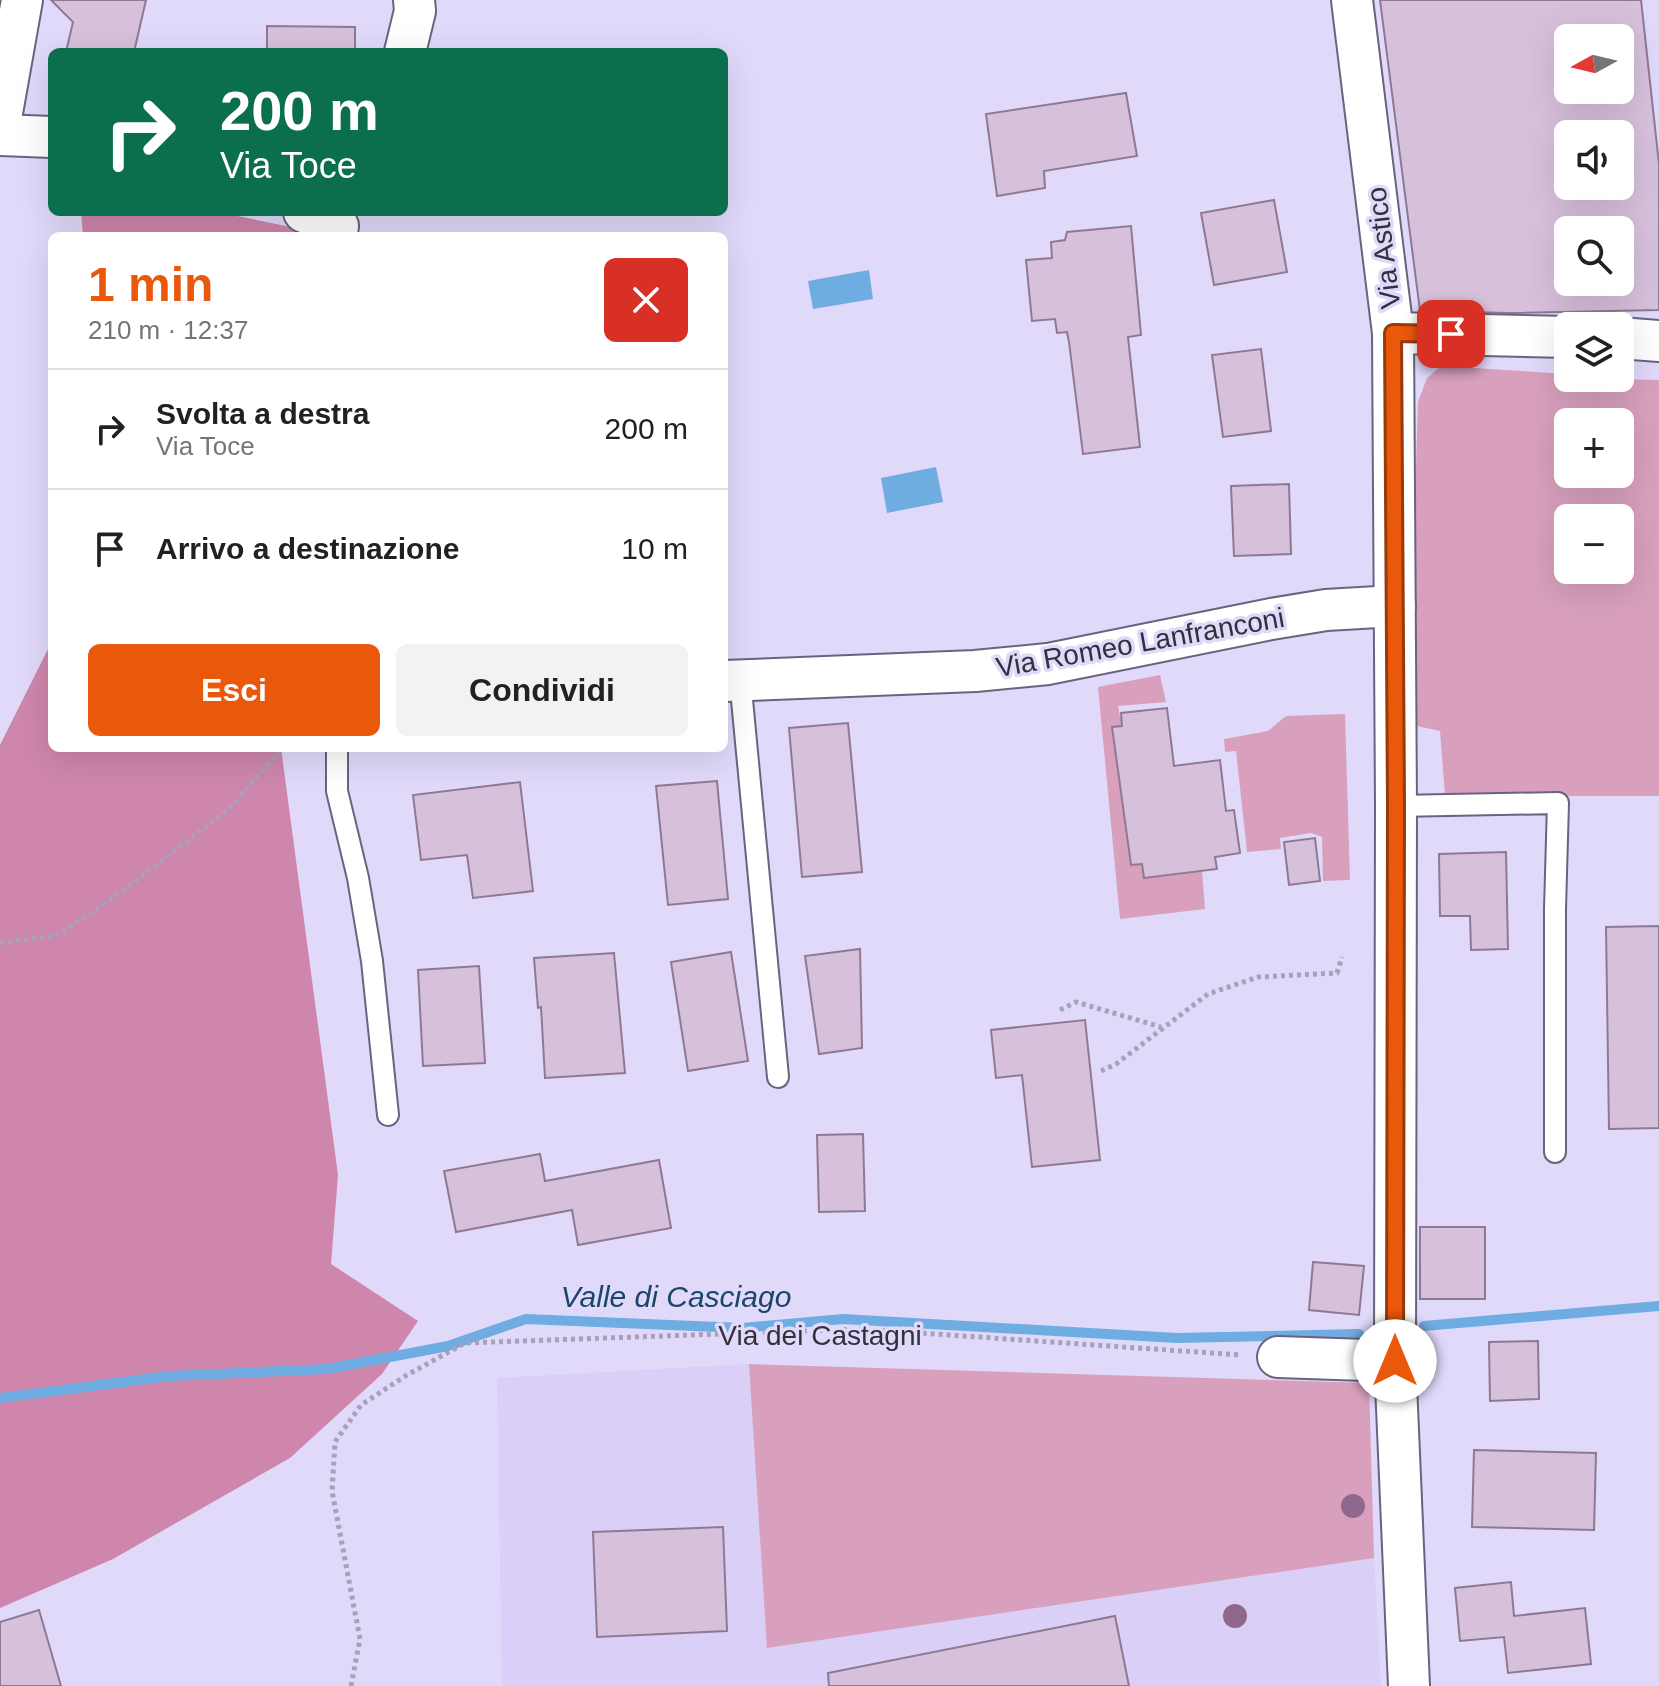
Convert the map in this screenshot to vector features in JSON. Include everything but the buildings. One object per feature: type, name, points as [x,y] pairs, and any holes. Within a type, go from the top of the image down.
[{"type":"street","points":[[0,124],[22,0]]},
{"type":"street","points":[[406,48],[415,11],[414,0]]},
{"type":"street","name":"Via Astico","points":[[1352,0],[1393,333],[1395,1361],[1409,1686]]},
{"type":"street","points":[[0,135],[48,137]]},
{"type":"street","points":[[1393,333],[1554,337]]},
{"type":"street","points":[[1634,339],[1659,341]]},
{"type":"street","name":"Via Romeo Lanfranconi","points":[[732,680],[975,671],[1035,665],[1312,612],[1395,606]]},
{"type":"street","points":[[1278,1357],[1395,1361]]},
{"type":"lane","name":"Via Romeo Lanfranconi","points":[[732,680],[778,1077]]},
{"type":"lane","points":[[337,752],[337,791],[358,878],[372,961],[388,1115]]},
{"type":"lane","points":[[1396,806],[1558,803],[1555,1152]]},
{"type":"path","points":[[0,943],[58,935],[120,893],[231,807],[278,752]]},
{"type":"path","points":[[1101,1071],[1116,1064],[1208,994],[1258,977],[1337,973],[1342,957]]},
{"type":"path","points":[[1060,1010],[1076,1002],[1162,1027]]},
{"type":"path","name":"Via dei Castagni","points":[[351,1686],[360,1639],[332,1491],[335,1442],[361,1405],[465,1343],[861,1329],[1278,1357]]},
{"type":"shaded area","points":[[81,216],[237,216],[310,231],[310,232],[83,232]]},
{"type":"shaded area","points":[[1441,366],[1554,373],[1554,392],[1634,392],[1634,379],[1659,380],[1659,796],[1445,796],[1440,731],[1408,724],[1418,402],[1427,378]]},
{"type":"shaded area","points":[[48,649],[48,752],[282,752],[338,1175],[331,1264],[418,1321],[382,1374],[290,1458],[113,1559],[0,1608],[0,745]]},
{"type":"shaded area","points":[[1160,675],[1166,702],[1118,706],[1122,726],[1112,728],[1116,760],[1144,877],[1202,870],[1205,909],[1120,919],[1098,687]]},
{"type":"shaded area","points":[[1345,714],[1350,880],[1323,881],[1322,837],[1311,833],[1280,838],[1281,849],[1247,852],[1236,751],[1225,752],[1224,739],[1268,731],[1286,716]]},
{"type":"shaded area","points":[[749,1364],[768,1648],[1374,1558],[1381,1686],[502,1686],[497,1378]]},
{"type":"shaded area","points":[[749,1364],[1369,1383],[1374,1558],[767,1648]]},
{"type":"water","points":[[869,270],[873,299],[813,309],[808,281]]},
{"type":"water","points":[[936,467],[943,502],[887,513],[881,478]]},
{"type":"waterway","name":"Valle di Casciago","points":[[1424,1326],[1659,1306]]},
{"type":"waterway","name":"Valle di Casciago","points":[[0,1398],[169,1376],[327,1369],[448,1346],[526,1319],[742,1328],[843,1319],[1177,1338],[1359,1334]]},
{"type":"route","points":[[1395,1361],[1393,333],[1451,334]]}]
